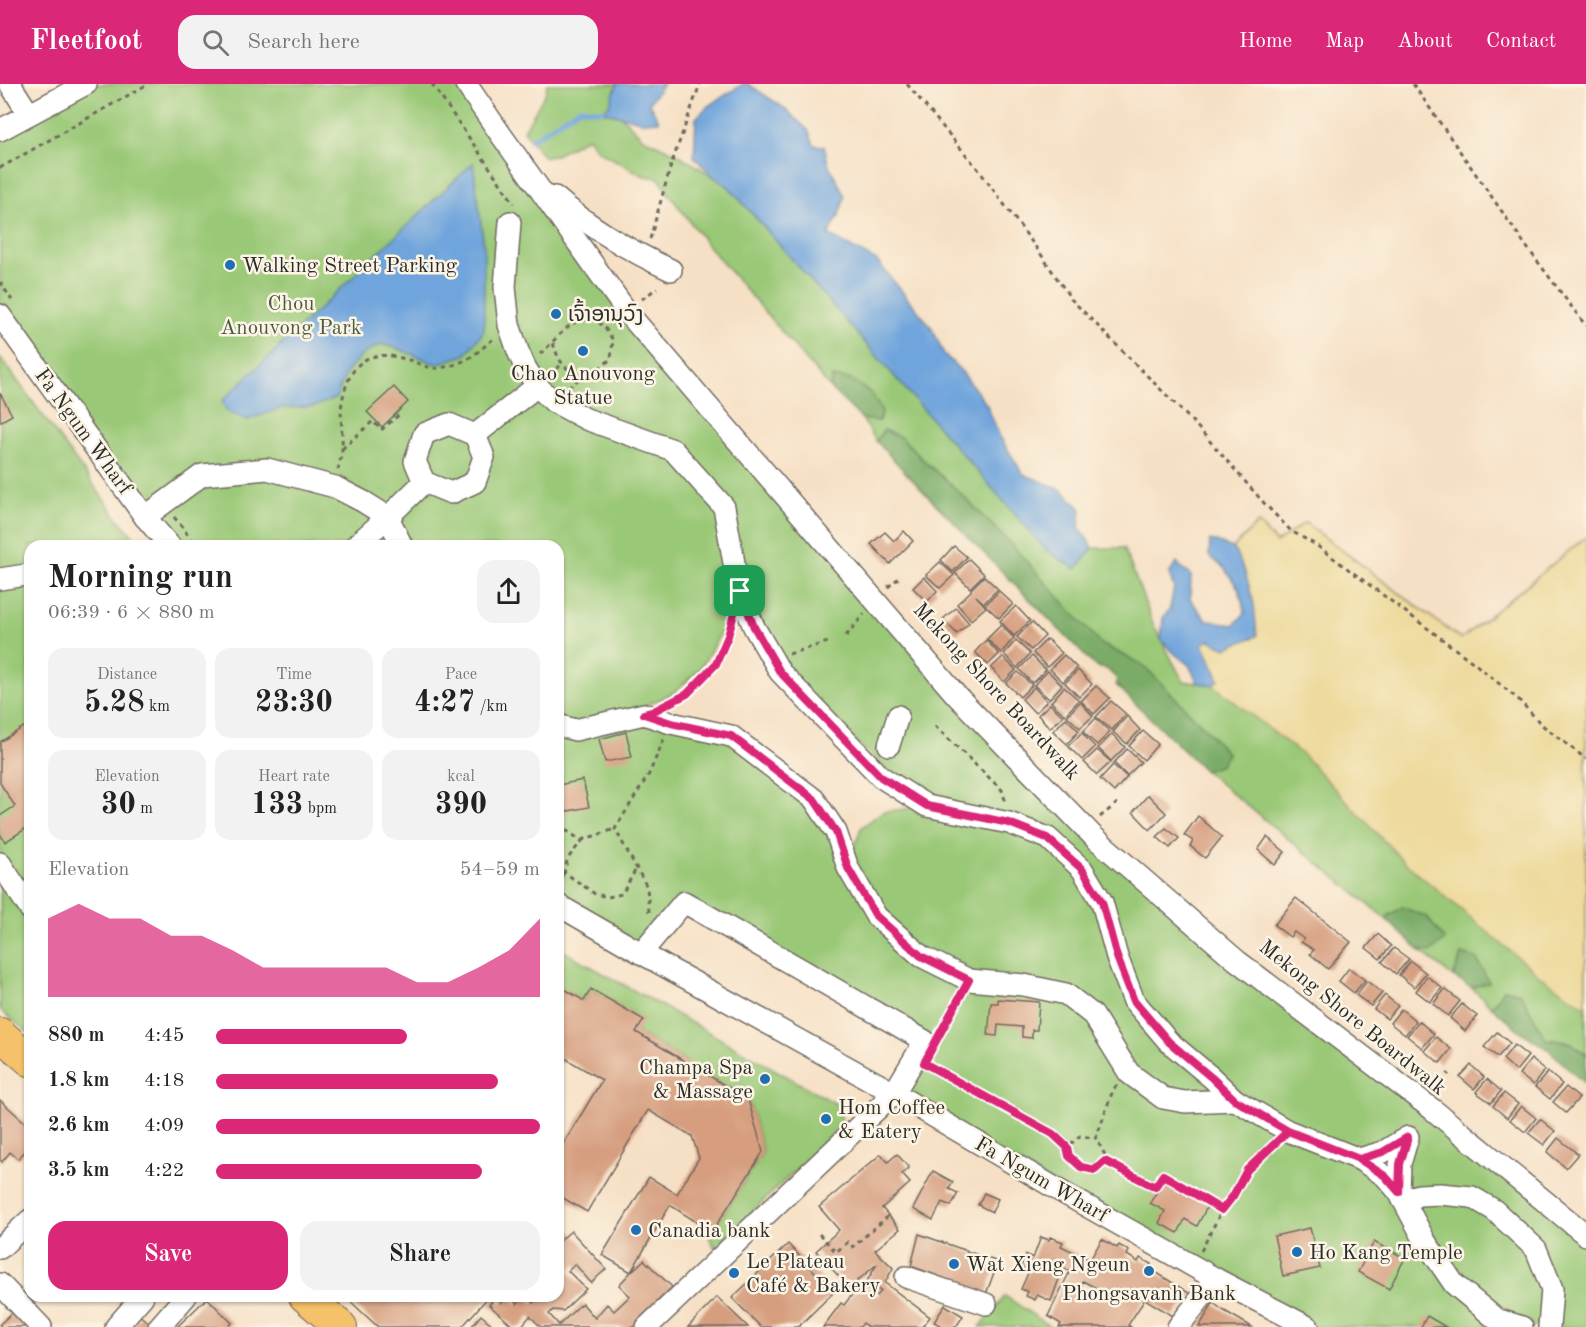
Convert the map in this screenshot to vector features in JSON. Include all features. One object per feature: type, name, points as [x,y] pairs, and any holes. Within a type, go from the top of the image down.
[{"type":"highway","points":[[0,1034],[24,1055]]},
{"type":"highway","points":[[312,1302],[341,1327]]},
{"type":"street","points":[[10,84],[29,114]]},
{"type":"street","points":[[0,130],[86,84]]},
{"type":"street","points":[[466,84],[634,321],[957,696],[1094,837],[1236,960],[1432,1110],[1586,1235]]},
{"type":"street","points":[[528,174],[573,213],[645,258],[671,270]]},
{"type":"street","points":[[510,222],[504,287],[509,325],[525,367],[544,381],[554,402],[586,419],[673,450],[724,507],[740,591],[754,627],[780,672],[881,777],[927,806],[1009,823],[1047,838],[1082,869],[1102,902],[1117,957],[1134,1001],[1169,1042],[1235,1100],[1288,1131],[1359,1159],[1385,1176],[1401,1196],[1425,1241],[1454,1284],[1502,1323],[1522,1327]]},
{"type":"street","name":"Fa Ngum Wharf","points":[[0,315],[145,517],[165,540]]},
{"type":"street","points":[[476,435],[544,381]]},
{"type":"street","points":[[449,423],[476,435],[484,457],[475,482],[451,493],[424,482],[415,461],[424,434],[449,423]]},
{"type":"street","points":[[145,517],[202,475],[267,469],[335,487],[388,517],[399,540]]},
{"type":"street","points":[[362,540],[424,482]]},
{"type":"street","points":[[0,579],[24,575]]},
{"type":"street","points":[[564,727],[575,730],[644,714],[671,723],[731,736],[814,799],[836,832],[848,868],[876,916],[921,956],[969,980],[1024,985],[1066,994],[1094,1015],[1129,1073],[1162,1098],[1185,1102],[1235,1100]]},
{"type":"street","points":[[889,745],[898,716]]},
{"type":"street","points":[[0,863],[24,900]]},
{"type":"street","points":[[646,947],[684,903],[925,1041],[894,1093],[647,1327]]},
{"type":"street","name":"Fa Ngum Wharf","points":[[564,908],[646,947],[1059,1191],[1216,1279],[1308,1327]]},
{"type":"street","points":[[1359,1159],[1383,1152],[1408,1137],[1400,1164],[1401,1196]]},
{"type":"street","points":[[1401,1196],[1440,1194],[1472,1197],[1494,1210],[1536,1249],[1552,1289],[1549,1327]]},
{"type":"street","points":[[0,1248],[24,1226]]},
{"type":"street","points":[[906,1277],[986,1304]]},
{"type":"street","points":[[1178,1327],[1216,1279]]},
{"type":"street","points":[[0,1284],[41,1327]]},
{"type":"street","points":[[116,1327],[138,1302]]},
{"type":"street","points":[[159,1327],[181,1302]]},
{"type":"path","points":[[0,168],[148,84]]},
{"type":"path","points":[[432,84],[518,210],[510,222]]},
{"type":"path","points":[[645,258],[671,165],[700,84]]},
{"type":"path","points":[[907,84],[978,169],[1071,299],[1193,422],[1264,504],[1291,531],[1316,545],[1474,663],[1520,700],[1542,725],[1586,759]]},
{"type":"path","points":[[1413,84],[1526,246],[1586,326]]},
{"type":"path","points":[[635,305],[657,288]]},
{"type":"path","points":[[537,356],[553,344],[561,332],[578,321],[595,320],[605,328],[613,340],[611,359],[593,373],[581,377],[566,390]]},
{"type":"path","points":[[335,487],[342,449],[342,398],[351,374],[358,364],[376,355],[404,358],[436,369],[468,360],[509,325]]},
{"type":"path","points":[[553,344],[562,364],[569,371],[581,377]]},
{"type":"path","points":[[544,381],[562,364]]},
{"type":"path","points":[[342,449],[373,421],[381,430],[400,414]]},
{"type":"path","points":[[883,591],[901,576]]},
{"type":"path","points":[[644,714],[687,694],[716,664],[731,625]]},
{"type":"path","points":[[799,651],[828,642]]},
{"type":"path","points":[[636,869],[622,894],[608,897],[595,894],[564,872],[568,858],[582,841],[615,829],[649,774],[671,723]]},
{"type":"path","points":[[935,726],[1002,790],[1009,813],[1009,823]]},
{"type":"path","points":[[1096,820],[1121,800]]},
{"type":"path","points":[[564,829],[582,841]]},
{"type":"path","points":[[615,829],[647,887],[646,947]]},
{"type":"path","points":[[935,1042],[969,980]]},
{"type":"path","points":[[924,1063],[1053,1134],[1067,1147],[1069,1156],[1081,1167],[1095,1170],[1105,1161],[1105,1155],[1096,1138],[1113,1090],[1129,1073]]},
{"type":"path","points":[[1436,1089],[1449,1073]]},
{"type":"path","points":[[1193,1266],[1222,1210],[1233,1196],[1247,1170],[1288,1131]]},
{"type":"path","points":[[1067,1147],[1080,1136],[1096,1138]]},
{"type":"path","points":[[1105,1161],[1155,1187],[1163,1175],[1222,1210]]},
{"type":"path","points":[[819,1234],[836,1252],[848,1242],[853,1247],[888,1216]]},
{"type":"green space","name":"Chou Anouvong Park","points":[[86,84],[466,84],[627,312],[1094,837],[1586,1233],[1586,1327],[1308,1327],[894,1093],[925,1042],[685,903],[641,953],[564,908],[564,540],[166,540],[0,315],[0,130]],"holes":[[[727,576],[780,672],[926,806],[882,812],[861,828],[848,866],[814,799],[731,736],[644,706],[674,693],[700,669],[722,631]]]},
{"type":"green space","points":[[547,84],[617,84],[610,105],[643,138],[676,153],[728,186],[1076,569],[1093,548],[1124,548],[1154,626],[1183,681],[1213,685],[1203,644],[1257,636],[1245,572],[1233,548],[1258,523],[1276,543],[1305,523],[1461,639],[1586,537],[1586,1054],[1571,1043],[1546,1039],[1520,993],[1503,989],[1492,1007],[1472,988],[1489,982],[1462,954],[1453,977],[1419,950],[1431,952],[1402,908],[1385,918],[1205,771],[1221,765],[1227,753],[1203,726],[1143,665],[1101,644],[902,438],[884,430],[876,441],[862,419],[879,421],[872,394],[851,380],[833,377],[830,388],[709,247],[659,178],[644,176],[597,150],[588,137],[558,154],[545,158],[524,131],[546,92]]},
{"type":"green space","points":[[0,357],[119,520],[137,540],[24,540],[24,1029],[0,1010]]},
{"type":"green space","points":[[832,377],[852,380],[872,394],[882,411],[879,421],[862,419],[830,388]]},
{"type":"green space","points":[[884,430],[902,438],[960,493],[1008,541],[1101,644],[1143,665],[1227,753],[1221,765],[1205,771],[1116,685],[1117,679],[1107,669],[1096,667],[876,441]]},
{"type":"green space","points":[[1402,907],[1427,917],[1445,940],[1431,952],[1419,950],[1385,918]]},
{"type":"green space","points":[[564,951],[840,1106],[842,1125],[715,1248],[704,1227],[712,1232],[763,1152],[748,1099],[636,1032],[643,1020],[592,989],[584,1001],[564,989]]},
{"type":"green space","points":[[1462,954],[1476,958],[1489,982],[1472,988],[1453,977]]},
{"type":"green space","points":[[1503,989],[1520,993],[1546,1039],[1571,1043],[1586,1054],[1586,1085],[1548,1049],[1521,1032],[1492,1007]]},
{"type":"green space","points":[[1005,1296],[1051,1327],[980,1327]]},
{"type":"sand","points":[[1258,523],[1276,543],[1305,523],[1461,639],[1586,537],[1586,1007],[1540,976],[1404,862],[1303,755],[1213,685],[1218,679],[1203,644],[1208,640],[1257,636],[1245,572],[1233,548]]},
{"type":"water","points":[[617,84],[663,84],[649,103],[659,121],[644,122],[602,111],[610,104]]},
{"type":"water","points":[[743,84],[748,84],[783,107],[808,130],[814,145],[824,146],[828,163],[845,196],[839,216],[828,235],[877,261],[932,328],[944,354],[962,372],[987,405],[1000,437],[1023,474],[1062,490],[1081,509],[1079,527],[1093,548],[1076,569],[1047,551],[728,186],[715,178],[694,157],[696,118],[708,106]]},
{"type":"water","points":[[473,163],[484,246],[484,331],[465,355],[436,364],[381,344],[363,354],[347,371],[336,398],[313,407],[282,408],[248,420],[227,412],[222,401]]},
{"type":"water","points":[[1210,540],[1233,548],[1245,572],[1254,604],[1257,636],[1226,648],[1209,640],[1203,644],[1219,680],[1213,685],[1198,683],[1189,665],[1161,640],[1163,618],[1170,608],[1174,588],[1169,574],[1177,563],[1191,576],[1190,599],[1206,620],[1234,625],[1245,613],[1239,589],[1224,568],[1209,556]]},
{"type":"building","points":[[394,387],[408,402],[382,427],[367,412]]},
{"type":"building","points":[[0,393],[12,415],[0,422]]},
{"type":"building","points":[[904,531],[913,541],[890,564],[871,544],[885,532],[894,541]]},
{"type":"building","points":[[954,546],[967,557],[953,572],[941,560]]},
{"type":"building","points":[[969,559],[984,574],[970,588],[955,573]]},
{"type":"building","points":[[940,562],[954,575],[940,588],[926,575]]},
{"type":"building","points":[[984,576],[998,589],[984,603],[976,596],[986,607],[971,620],[957,604]]},
{"type":"building","points":[[924,577],[937,591],[927,602],[913,588]]},
{"type":"building","points":[[999,591],[1013,604],[999,618],[985,605]]},
{"type":"building","points":[[1016,606],[1030,621],[1014,636],[1000,621]]},
{"type":"building","points":[[956,608],[969,623],[957,634],[943,619]]},
{"type":"building","points":[[1032,622],[1045,636],[1031,650],[1017,637]]},
{"type":"building","points":[[1001,625],[1014,638],[1001,653],[987,639]]},
{"type":"building","points":[[1047,639],[1062,653],[1047,667],[1033,653]]},
{"type":"building","points":[[986,640],[999,654],[988,665],[975,652]]},
{"type":"building","points":[[1016,640],[1030,654],[1017,668],[1004,654]]},
{"type":"building","points":[[1064,655],[1077,668],[1063,682],[1050,669]]},
{"type":"building","points":[[1032,656],[1046,670],[1032,683],[1019,669]]},
{"type":"building","points":[[1003,657],[1016,670],[1004,682],[991,668]]},
{"type":"building","points":[[1078,670],[1092,684],[1079,697],[1065,683]]},
{"type":"building","points":[[1048,671],[1062,685],[1049,699],[1034,685]]},
{"type":"building","points":[[1018,672],[1032,685],[1020,697],[1006,683]]},
{"type":"building","points":[[1096,686],[1110,698],[1094,714],[1081,701]]},
{"type":"building","points":[[1034,687],[1047,701],[1035,713],[1022,699]]},
{"type":"building","points":[[1064,687],[1079,700],[1065,715],[1051,702]]},
{"type":"building","points":[[1111,701],[1126,714],[1112,730],[1096,717]]},
{"type":"building","points":[[1080,702],[1093,716],[1080,728],[1067,716]]},
{"type":"building","points":[[1050,704],[1063,716],[1050,728],[1038,715]]},
{"type":"building","points":[[1127,716],[1140,730],[1127,744],[1113,732]]},
{"type":"building","points":[[1066,718],[1079,731],[1067,744],[1053,731]]},
{"type":"building","points":[[1096,718],[1110,732],[1097,745],[1083,732]]},
{"type":"building","points":[[24,727],[24,830],[5,842],[0,834],[0,816],[15,806],[0,783],[0,742]]},
{"type":"building","points":[[1143,731],[1158,744],[1144,760],[1129,746]]},
{"type":"building","points":[[626,732],[632,757],[605,762],[599,739]]},
{"type":"building","points":[[1082,733],[1095,747],[1082,760],[1068,746]]},
{"type":"building","points":[[1112,734],[1125,747],[1111,761],[1098,748]]},
{"type":"building","points":[[1127,749],[1141,762],[1127,776],[1114,763]]},
{"type":"building","points":[[1097,750],[1111,762],[1097,775],[1084,762]]},
{"type":"building","points":[[1113,765],[1127,777],[1114,792],[1100,779]]},
{"type":"building","points":[[583,780],[589,807],[564,812],[564,784]]},
{"type":"building","points":[[1148,795],[1166,813],[1150,830],[1133,812]]},
{"type":"building","points":[[1198,816],[1222,837],[1205,858],[1190,846],[1193,841],[1184,835]]},
{"type":"building","points":[[1166,828],[1179,838],[1170,848],[1157,837]]},
{"type":"building","points":[[1267,837],[1285,852],[1275,865],[1258,850]]},
{"type":"building","points":[[1296,898],[1351,942],[1328,969],[1310,954],[1314,950],[1301,942],[1304,939],[1294,932],[1290,937],[1274,925]]},
{"type":"building","points":[[1378,934],[1391,946],[1380,959],[1366,948]]},
{"type":"building","points":[[1394,948],[1409,959],[1396,974],[1382,962]]},
{"type":"building","points":[[1411,961],[1426,973],[1414,987],[1399,975]]},
{"type":"building","points":[[1349,968],[1365,980],[1354,993],[1339,981]]},
{"type":"building","points":[[1427,976],[1442,988],[1430,1002],[1416,991]]},
{"type":"building","points":[[1367,981],[1382,993],[1371,1006],[1356,995]]},
{"type":"building","points":[[564,989],[584,1001],[591,989],[644,1020],[636,1032],[748,1099],[763,1152],[712,1232],[670,1205],[631,1272],[602,1255],[649,1177],[677,1194],[699,1158],[692,1136],[648,1110],[587,1212],[564,1199],[564,1143],[602,1080],[565,1058],[564,1060]]},
{"type":"building","points":[[1445,989],[1460,1001],[1448,1016],[1433,1004]]},
{"type":"building","points":[[1385,995],[1398,1006],[1387,1019],[1374,1009]]},
{"type":"building","points":[[998,999],[1039,1002],[1037,1030],[1032,1030],[1032,1038],[1022,1037],[1022,1027],[998,1025],[997,1036],[988,1035],[991,1003],[998,1003]]},
{"type":"building","points":[[1462,1004],[1477,1016],[1465,1031],[1450,1018]]},
{"type":"building","points":[[1401,1009],[1416,1021],[1405,1035],[1390,1023]]},
{"type":"building","points":[[1419,1021],[1434,1034],[1422,1048],[1407,1036]]},
{"type":"building","points":[[1497,1032],[1510,1043],[1498,1057],[1484,1047]]},
{"type":"building","points":[[1436,1037],[1451,1049],[1440,1063],[1424,1051]]},
{"type":"building","points":[[1514,1045],[1528,1056],[1516,1071],[1503,1059]]},
{"type":"building","points":[[1531,1059],[1545,1070],[1533,1085],[1519,1074]]},
{"type":"building","points":[[1471,1065],[1484,1077],[1474,1089],[1460,1077]]},
{"type":"building","points":[[1548,1072],[1562,1084],[1550,1099],[1535,1087]]},
{"type":"building","points":[[1487,1079],[1501,1091],[1491,1103],[1476,1092]]},
{"type":"building","points":[[1566,1087],[1579,1098],[1566,1113],[1553,1102]]},
{"type":"building","points":[[1504,1093],[1518,1104],[1507,1118],[1493,1106]]},
{"type":"building","points":[[0,1100],[24,1122],[24,1152],[18,1159],[10,1152],[2,1162],[0,1160]]},
{"type":"building","points":[[1521,1106],[1536,1118],[1525,1132],[1510,1120]]},
{"type":"building","points":[[1540,1119],[1555,1131],[1544,1145],[1528,1133]]},
{"type":"building","points":[[1558,1138],[1578,1154],[1566,1168],[1547,1152]]},
{"type":"building","points":[[881,1154],[888,1162],[897,1154],[909,1168],[902,1174],[910,1183],[882,1208],[900,1229],[875,1250],[893,1268],[885,1283],[930,1317],[922,1327],[868,1327],[863,1323],[860,1327],[823,1327],[841,1303],[844,1305],[861,1283],[877,1296],[881,1291],[866,1283],[877,1264],[849,1288],[816,1251],[839,1230],[819,1207]]},
{"type":"building","points":[[933,1171],[953,1182],[949,1189],[958,1193],[951,1206],[942,1202],[933,1220],[913,1209]]},
{"type":"building","points":[[1163,1181],[1208,1205],[1197,1226],[1185,1219],[1178,1233],[1159,1223],[1165,1211],[1150,1203]]},
{"type":"building","points":[[984,1193],[998,1199],[992,1212],[978,1205]]},
{"type":"building","name":"Ho Kang Temple","points":[[1310,1228],[1320,1268],[1283,1276],[1274,1236]]},
{"type":"building","points":[[571,1231],[606,1269],[591,1283],[575,1264],[568,1271],[586,1289],[563,1311],[553,1310],[549,1314],[559,1325],[582,1303],[595,1318],[607,1304],[614,1311],[630,1296],[619,1285],[644,1260],[672,1287],[635,1327],[541,1327],[530,1316],[521,1327],[514,1327],[489,1305],[491,1302],[515,1302],[517,1304],[519,1302],[564,1302],[564,1237]]},
{"type":"building","name":"Wat Xieng Ngeun","points":[[919,1234],[998,1262],[986,1294],[911,1266]]},
{"type":"building","points":[[1041,1237],[1049,1240],[1050,1237],[1063,1242],[1061,1246],[1090,1260],[1102,1239],[1117,1248],[1119,1245],[1129,1251],[1127,1255],[1138,1262],[1140,1258],[1151,1264],[1149,1268],[1192,1295],[1173,1316],[1145,1299],[1128,1325],[1131,1327],[1059,1327],[1061,1324],[1048,1316],[1070,1271],[1063,1268],[1051,1301],[1037,1295],[1035,1300],[1026,1296],[1028,1292],[1021,1289],[1029,1271],[1020,1268],[1026,1255],[1033,1258]],"holes":[[[1083,1281],[1100,1290],[1096,1298],[1080,1287]]]},
{"type":"building","points":[[1374,1242],[1405,1258],[1389,1289],[1358,1272]]},
{"type":"building","points":[[788,1244],[834,1292],[798,1327],[761,1327],[732,1298]]},
{"type":"building","points":[[717,1297],[748,1327],[688,1327]]},
{"type":"building","points":[[203,1302],[211,1302],[232,1323],[227,1327],[177,1327]]},
{"type":"building","points":[[351,1302],[484,1302],[462,1327],[378,1327]]},
{"type":"building","points":[[1213,1303],[1223,1310],[1252,1327],[1199,1327]]},
{"type":"building","points":[[945,1305],[963,1316],[956,1327],[943,1327],[934,1322]]},
{"type":"building","points":[[13,1312],[28,1327],[0,1327],[0,1324]]},
{"type":"building","points":[[481,1315],[495,1327],[471,1327]]},
{"type":"building","points":[[140,1316],[150,1323],[146,1327],[131,1327]]},
{"type":"building","points":[[1427,1316],[1446,1327],[1421,1327]]},
{"type":"waterway","points":[[531,140],[580,108],[602,111]]},
{"type":"place","name":"Walking Street Parking","points":[[230,265]]},
{"type":"place","name":"ເຈົ້າອານຸວົງ","points":[[556,314]]},
{"type":"place","name":"Chao Anouvong Statue","points":[[583,351]]},
{"type":"place","name":"Champa Spa & Massage","points":[[765,1079]]},
{"type":"place","name":"Hom Coffee & Eatery","points":[[826,1119]]},
{"type":"place","name":"Canadia bank","points":[[636,1230]]},
{"type":"place","name":"Ho Kang Temple","points":[[1297,1252]]},
{"type":"place","name":"Wat Xieng Ngeun","points":[[954,1264]]},
{"type":"place","name":"Phongsavanh Bank","points":[[1149,1271]]},
{"type":"place","name":"Le Plateau Café & Bakery","points":[[734,1273]]},
{"type":"route","points":[[740,591],[728,636],[716,664],[687,694],[644,714],[671,723],[731,736],[814,799],[836,832],[848,868],[876,916],[921,956],[969,980],[924,1063],[1053,1134],[1067,1147],[1069,1156],[1081,1167],[1095,1170],[1105,1161],[1155,1187],[1163,1175],[1222,1210],[1233,1196],[1247,1170],[1288,1131],[1359,1159],[1383,1152],[1408,1137],[1400,1164],[1399,1192],[1385,1176],[1359,1159],[1288,1131],[1235,1100],[1169,1042],[1134,1001],[1117,957],[1102,902],[1082,869],[1047,838],[1009,823],[927,806],[881,777],[780,672],[754,627],[740,591]]}]
